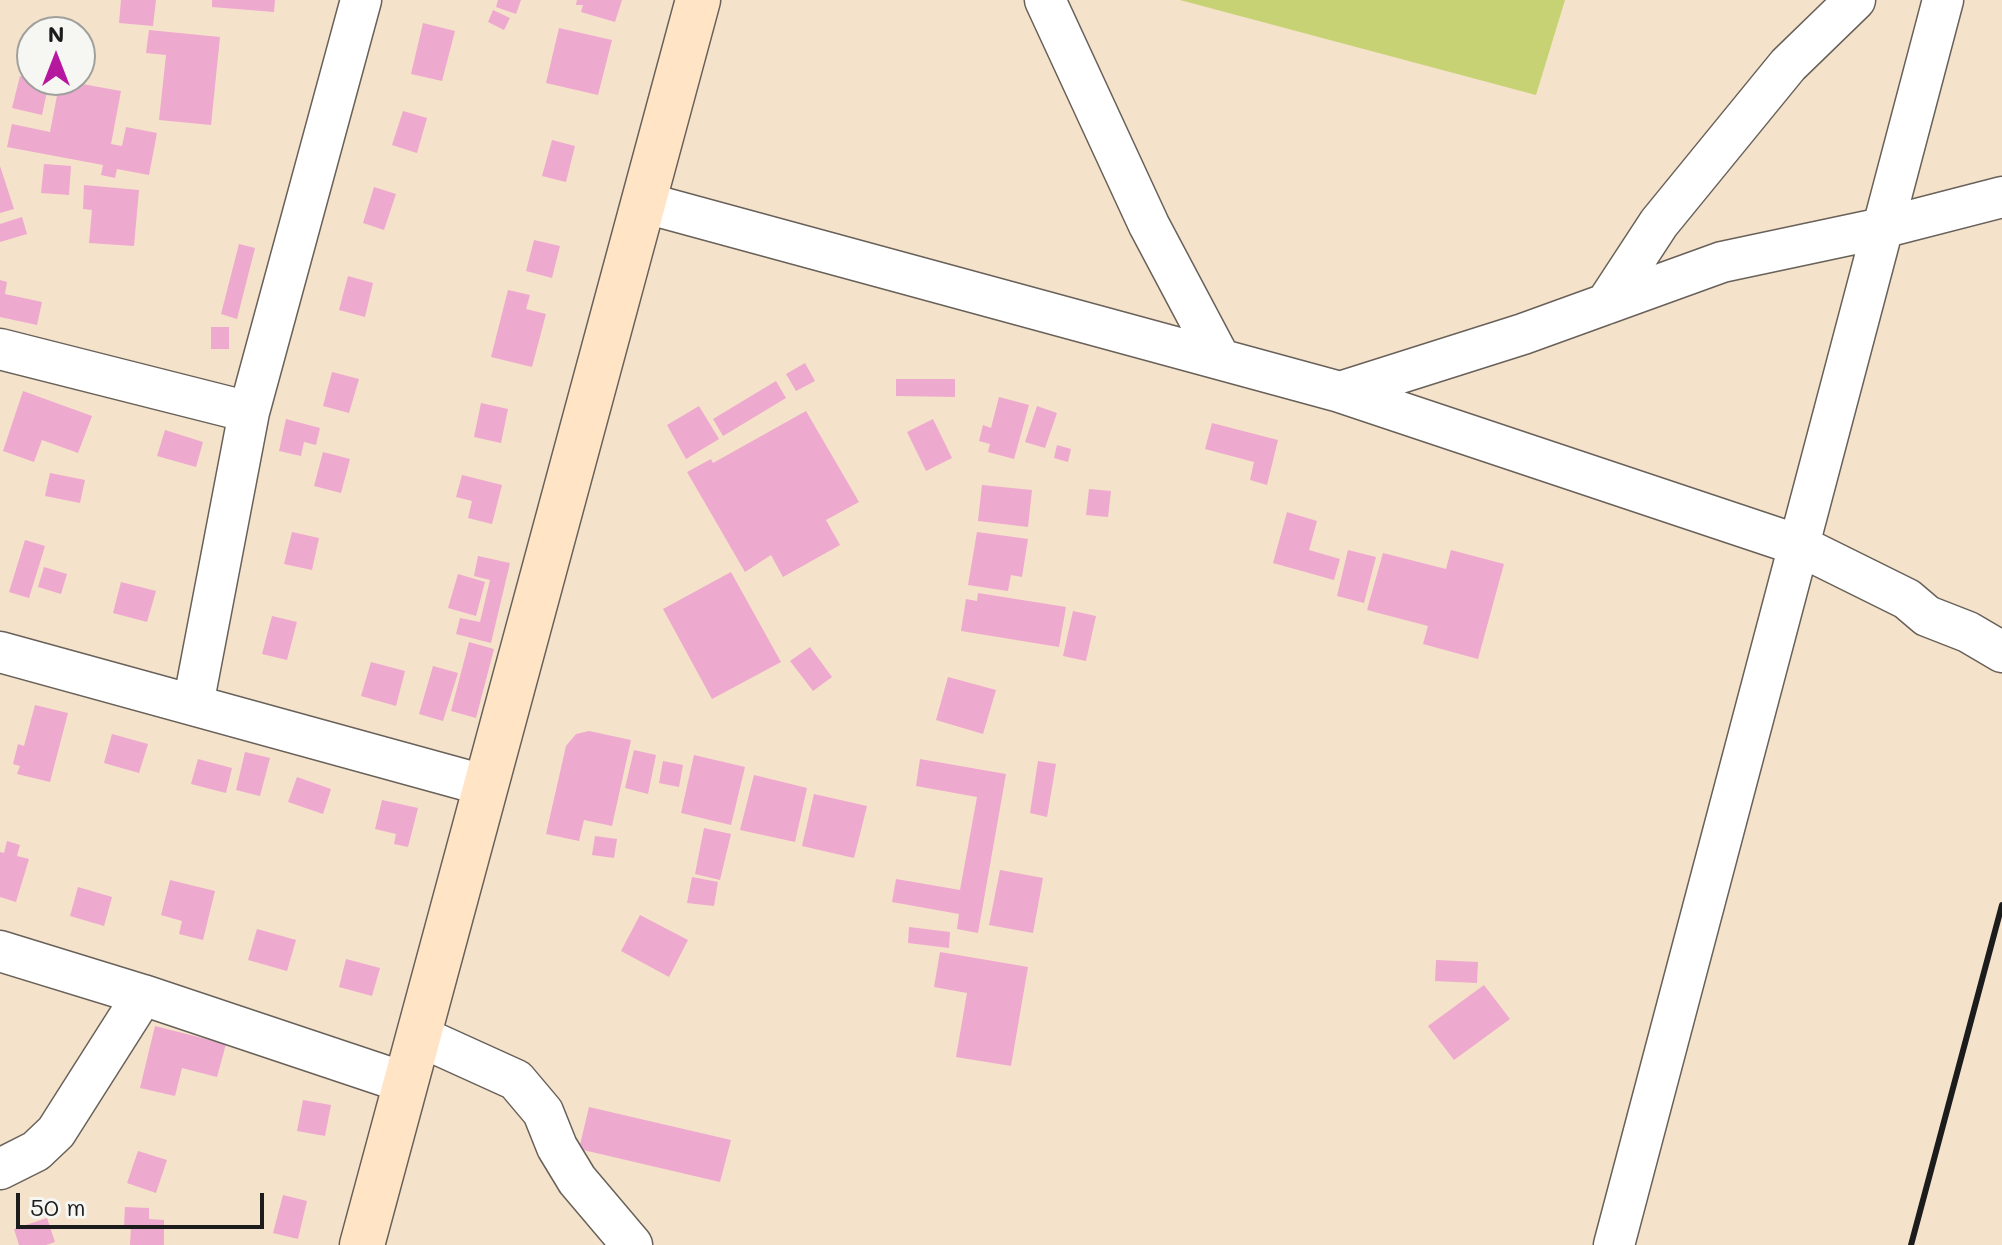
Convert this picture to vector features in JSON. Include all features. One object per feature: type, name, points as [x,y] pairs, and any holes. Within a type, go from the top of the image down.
[{"type":"street","points":[[193,705],[249,412],[325,123],[361,0]]},
{"type":"street","points":[[362,1245],[698,0]]},
{"type":"street","points":[[1045,0],[1149,225],[1219,357]]},
{"type":"street","points":[[1606,304],[1659,223],[1788,65],[1855,0]]},
{"type":"street","points":[[1614,1245],[1943,0]]},
{"type":"street","points":[[1340,392],[1523,334],[1722,262],[1882,228],[2002,197]]},
{"type":"street","points":[[642,202],[1340,392],[1798,545],[1907,599],[1927,616],[1968,632],[2002,652]]},
{"type":"street","points":[[0,349],[249,412]]},
{"type":"street","points":[[0,652],[487,786]]},
{"type":"street","points":[[0,951],[406,1083]]},
{"type":"street","points":[[0,1169],[36,1151],[56,1132],[143,995]]},
{"type":"street","points":[[419,1036],[516,1080],[543,1112],[557,1147],[577,1180],[632,1245]]},
{"type":"green space","points":[[1180,0],[1565,0],[1536,95]]},
{"type":"building","points":[[121,0],[156,0],[153,26],[119,23]]},
{"type":"building","points":[[212,0],[275,0],[274,12],[212,7]]},
{"type":"building","points":[[498,0],[521,0],[516,14],[496,7]]},
{"type":"building","points":[[577,0],[622,0],[615,22],[581,12],[583,5],[576,5]]},
{"type":"building","points":[[493,10],[510,18],[504,30],[488,22]]},
{"type":"building","points":[[423,23],[455,31],[442,81],[411,74]]},
{"type":"building","points":[[559,28],[612,40],[598,95],[546,83]]},
{"type":"building","points":[[149,30],[220,37],[211,125],[159,120],[166,55],[146,53]]},
{"type":"building","points":[[96,86],[121,91],[111,144],[122,146],[126,127],[157,133],[149,175],[117,169],[115,178],[101,175],[103,165],[7,147],[12,124],[50,132],[57,96],[96,96]]},
{"type":"building","points":[[16,92],[16,96],[46,96],[42,115],[12,108]]},
{"type":"building","points":[[403,111],[427,118],[417,153],[392,145]]},
{"type":"building","points":[[552,140],[575,146],[566,182],[542,176]]},
{"type":"building","points":[[44,164],[71,166],[69,195],[41,193]]},
{"type":"building","points":[[0,166],[14,209],[0,213]]},
{"type":"building","points":[[84,185],[139,190],[134,246],[89,243],[92,210],[83,209]]},
{"type":"building","points":[[374,187],[396,194],[384,230],[363,223]]},
{"type":"building","points":[[22,217],[27,234],[0,242],[0,224]]},
{"type":"building","points":[[534,240],[560,246],[552,278],[526,271]]},
{"type":"building","points":[[239,244],[255,248],[237,319],[221,314]]},
{"type":"building","points":[[348,276],[373,283],[365,317],[339,310]]},
{"type":"building","points":[[0,280],[7,282],[5,294],[42,302],[37,325],[0,317]]},
{"type":"building","points":[[508,290],[530,295],[526,309],[546,314],[532,367],[491,357]]},
{"type":"building","points":[[211,327],[229,327],[229,349],[211,349]]},
{"type":"building","points":[[805,363],[815,381],[796,391],[786,374]]},
{"type":"building","points":[[332,372],[359,379],[349,413],[323,406]]},
{"type":"building","points":[[896,379],[955,379],[955,397],[896,396]]},
{"type":"building","points":[[776,381],[786,398],[723,436],[713,419]]},
{"type":"building","points":[[23,391],[92,416],[78,453],[42,440],[34,462],[3,451]]},
{"type":"building","points":[[999,397],[1029,405],[1014,459],[988,452],[990,444],[979,441],[983,425],[991,428]]},
{"type":"building","points":[[481,403],[508,409],[501,443],[474,437]]},
{"type":"building","points":[[699,406],[719,439],[686,459],[667,425]]},
{"type":"building","points":[[1037,406],[1057,413],[1045,448],[1025,442]]},
{"type":"building","points":[[806,411],[859,502],[826,520],[840,545],[783,577],[771,555],[745,572],[687,472],[711,459],[713,463]]},
{"type":"building","points":[[286,419],[320,428],[316,445],[304,442],[301,456],[279,451]]},
{"type":"building","points":[[933,419],[952,458],[926,471],[907,432]]},
{"type":"building","points":[[1212,423],[1278,440],[1267,485],[1250,480],[1254,462],[1205,449]]},
{"type":"building","points":[[165,430],[203,442],[196,467],[157,456]]},
{"type":"building","points":[[1057,445],[1071,449],[1068,462],[1054,458]]},
{"type":"building","points":[[323,452],[350,459],[341,493],[314,486]]},
{"type":"building","points":[[50,473],[85,480],[80,503],[45,496]]},
{"type":"building","points":[[462,475],[502,485],[492,524],[468,518],[472,501],[456,497]]},
{"type":"building","points":[[982,485],[1032,490],[1028,527],[978,521]]},
{"type":"building","points":[[1089,489],[1111,491],[1108,517],[1086,515]]},
{"type":"building","points":[[1287,512],[1317,521],[1309,550],[1340,559],[1334,580],[1273,563]]},
{"type":"building","points":[[292,532],[319,538],[312,570],[284,564]]},
{"type":"building","points":[[977,532],[1028,539],[1022,577],[1011,575],[1008,591],[968,585]]},
{"type":"building","points":[[25,540],[45,546],[29,598],[9,592]]},
{"type":"building","points":[[1348,550],[1376,557],[1364,603],[1337,596]]},
{"type":"building","points":[[1451,550],[1504,564],[1478,659],[1423,644],[1428,626],[1367,610],[1383,553],[1446,569]]},
{"type":"building","points":[[478,556],[510,563],[491,643],[456,634],[460,618],[480,622],[490,580],[474,576]]},
{"type":"building","points":[[44,567],[67,574],[61,594],[38,587]]},
{"type":"building","points":[[731,572],[781,662],[712,699],[663,609]]},
{"type":"building","points":[[458,574],[485,582],[476,616],[448,608]]},
{"type":"building","points":[[121,582],[156,591],[147,622],[113,613]]},
{"type":"building","points":[[978,593],[1066,607],[1059,647],[961,631],[966,599],[977,601]]},
{"type":"building","points":[[1073,611],[1096,616],[1086,661],[1063,656]]},
{"type":"building","points":[[272,616],[297,622],[287,660],[262,654]]},
{"type":"building","points":[[469,642],[494,649],[476,718],[451,711]]},
{"type":"building","points":[[810,647],[832,677],[813,691],[790,661]]},
{"type":"building","points":[[371,662],[405,671],[396,706],[361,696]]},
{"type":"building","points":[[433,666],[458,673],[443,721],[419,714]]},
{"type":"building","points":[[948,677],[996,690],[983,734],[936,720]]},
{"type":"building","points":[[35,705],[68,713],[50,782],[17,774],[20,766],[13,764],[18,744],[24,746]]},
{"type":"building","points":[[589,731],[631,740],[612,826],[584,820],[579,841],[546,834],[566,746],[576,734]]},
{"type":"building","points":[[112,734],[148,744],[139,773],[104,763]]},
{"type":"building","points":[[634,750],[656,755],[648,794],[625,788]]},
{"type":"building","points":[[245,752],[270,758],[260,796],[236,790]]},
{"type":"building","points":[[694,755],[745,767],[731,825],[681,813]]},
{"type":"building","points":[[198,759],[232,768],[226,793],[191,784]]},
{"type":"building","points":[[920,759],[1006,774],[978,933],[957,929],[959,914],[892,902],[896,879],[960,890],[977,797],[916,786]]},
{"type":"building","points":[[663,761],[683,765],[679,787],[659,783]]},
{"type":"building","points":[[1038,761],[1056,764],[1047,817],[1030,813]]},
{"type":"building","points":[[754,775],[807,788],[795,842],[740,830]]},
{"type":"building","points":[[297,777],[331,789],[323,814],[288,802]]},
{"type":"building","points":[[814,794],[867,806],[854,858],[802,846]]},
{"type":"building","points":[[382,800],[418,808],[408,847],[394,844],[396,834],[375,829]]},
{"type":"building","points":[[704,828],[731,834],[720,880],[695,874]]},
{"type":"building","points":[[595,836],[617,839],[614,858],[592,855]]},
{"type":"building","points":[[7,841],[20,845],[17,856],[29,859],[16,902],[0,897],[0,852],[4,853]]},
{"type":"building","points":[[1000,870],[1043,878],[1033,933],[989,925]]},
{"type":"building","points":[[692,877],[718,882],[714,906],[687,903]]},
{"type":"building","points":[[170,880],[215,891],[203,940],[179,934],[182,921],[161,915]]},
{"type":"building","points":[[78,887],[112,897],[104,926],[70,916]]},
{"type":"building","points":[[640,915],[688,940],[669,977],[621,951]]},
{"type":"building","points":[[909,927],[950,932],[949,948],[908,943]]},
{"type":"building","points":[[257,929],[296,940],[287,971],[248,960]]},
{"type":"building","points":[[940,952],[1028,967],[1011,1066],[956,1057],[967,993],[934,987]]},
{"type":"building","points":[[346,959],[380,968],[372,996],[339,987]]},
{"type":"building","points":[[1436,960],[1478,962],[1477,983],[1435,981]]},
{"type":"building","points":[[1484,985],[1510,1019],[1454,1060],[1428,1026]]},
{"type":"building","points":[[155,1026],[226,1044],[217,1077],[182,1068],[175,1096],[140,1088]]},
{"type":"building","points":[[303,1100],[331,1105],[325,1136],[297,1131]]},
{"type":"building","points":[[589,1107],[731,1140],[720,1182],[579,1149]]},
{"type":"building","points":[[138,1151],[167,1160],[156,1193],[127,1183]]},
{"type":"building","points":[[283,1195],[307,1201],[298,1239],[273,1233]]},
{"type":"building","points":[[125,1207],[149,1208],[149,1219],[164,1220],[164,1245],[130,1245],[131,1226],[124,1226]]},
{"type":"building","points":[[47,1218],[55,1242],[19,1245],[14,1229]]},
{"type":"railway","points":[[1911,1245],[2002,905]]}]
